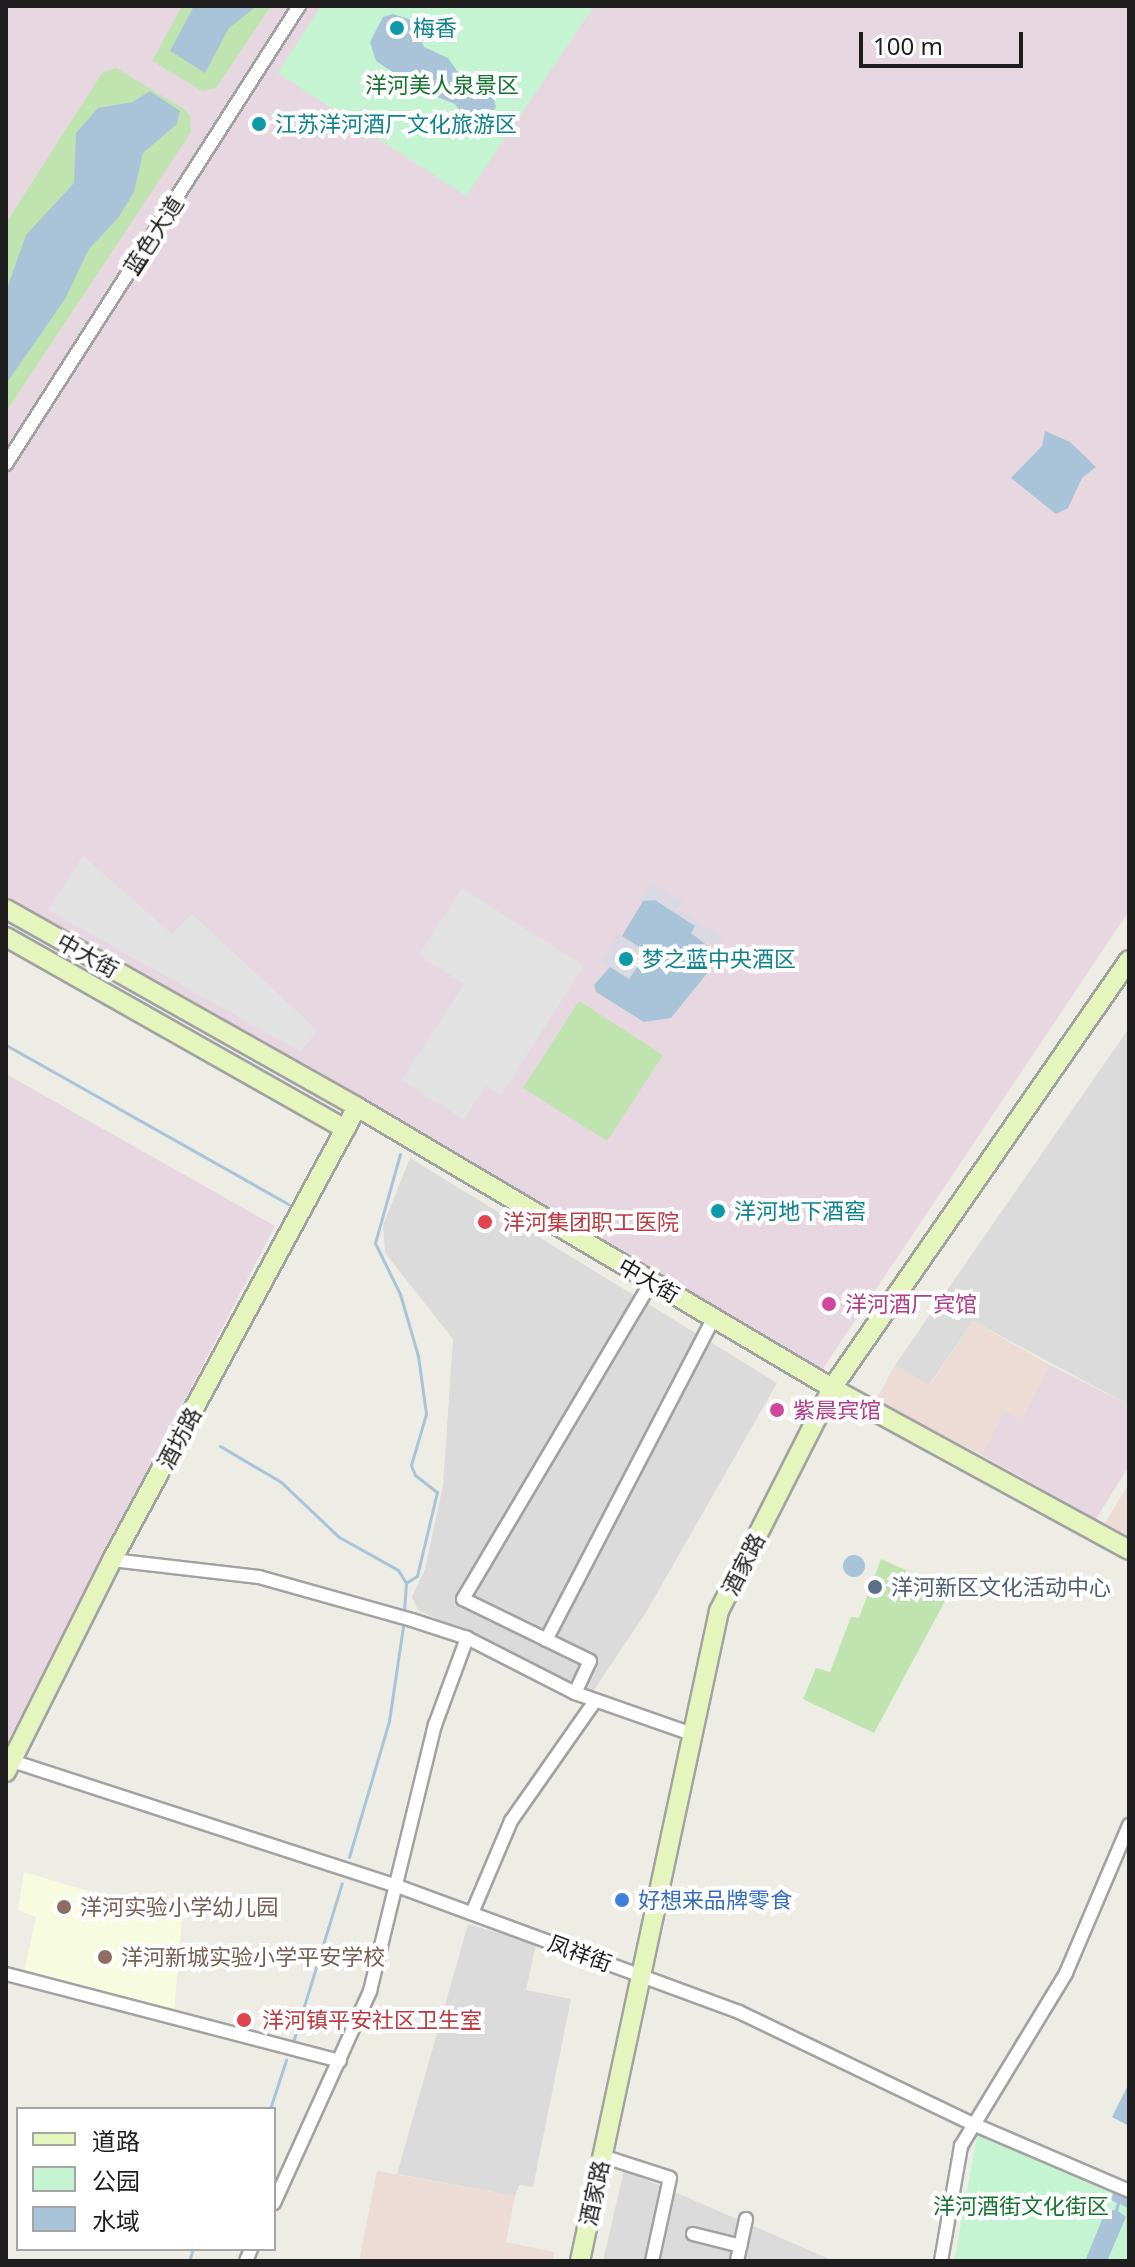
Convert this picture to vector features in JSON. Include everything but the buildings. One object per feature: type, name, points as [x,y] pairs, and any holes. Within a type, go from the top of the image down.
[{"type":"street","name":"蓝色大道","points":[[6,464],[299,6]]},
{"type":"street","name":"中大街","points":[[6,909],[357,1107],[832,1388],[1129,1550]]},
{"type":"street","name":"中大街","points":[[6,937],[346,1129]]},
{"type":"street","name":"酒家路","points":[[580,2261],[637,1974],[719,1611],[832,1388],[1129,960]]},
{"type":"street","name":"酒坊路","points":[[9,1767],[112,1560],[357,1107]]},
{"type":"street","points":[[575,1693],[590,1661],[463,1599],[651,1283]]},
{"type":"street","points":[[546,1640],[714,1317]]},
{"type":"street","points":[[112,1560],[259,1577],[392,1617],[412,1620],[467,1638],[575,1693],[692,1734]]},
{"type":"street","points":[[276,2199],[370,1991],[435,1725],[467,1638]]},
{"type":"street","points":[[472,1913],[511,1821],[595,1701]]},
{"type":"street","name":"凤祥街","points":[[9,1767],[397,1886],[739,2012],[973,2124],[1129,2191]]},
{"type":"street","points":[[941,2261],[961,2146],[1066,1973],[1129,1825]]},
{"type":"street","points":[[6,1974],[340,2061]]},
{"type":"street","points":[[602,2156],[670,2178],[652,2261]]},
{"type":"street","points":[[693,2234],[741,2256],[746,2219]]},
{"type":"shaded area","points":[[6,6],[1129,6],[1129,911],[822,1370],[6,896]]},
{"type":"shaded area","points":[[83,856],[172,934],[192,914],[317,1030],[301,1052],[48,910]]},
{"type":"shaded area","points":[[651,883],[683,902],[678,910],[723,937],[716,949],[706,942],[629,979],[601,961],[619,934],[647,952],[702,940],[691,932],[695,927],[641,899]]},
{"type":"shaded area","points":[[462,888],[584,966],[501,1095],[485,1086],[464,1120],[402,1080],[464,984],[419,955]]},
{"type":"shaded area","points":[[1129,1028],[1129,1405],[973,1321],[929,1385],[895,1365]]},
{"type":"shaded area","points":[[6,1074],[275,1226],[6,1744]]},
{"type":"shaded area","points":[[410,1158],[777,1383],[645,1614],[592,1693],[418,1610],[412,1597],[425,1569],[443,1485],[453,1339],[385,1253],[383,1225]]},
{"type":"shaded area","points":[[973,1321],[1050,1365],[1022,1420],[1004,1413],[982,1455],[876,1400],[895,1365],[930,1385]]},
{"type":"shaded area","points":[[1050,1365],[1129,1405],[1129,1466],[1096,1519],[982,1455],[1004,1412],[1022,1419]]},
{"type":"shaded area","points":[[1129,1483],[1129,1536],[1105,1523]]},
{"type":"shaded area","name":"洋河新城实验小学平安学校","points":[[24,1872],[118,1900],[183,1908],[174,2011],[24,1973],[36,1917],[18,1910]]},
{"type":"shaded area","points":[[468,1924],[536,1944],[526,1990],[571,1999],[533,2187],[519,2185],[515,2196],[397,2174]]},
{"type":"shaded area","points":[[624,2170],[834,2261],[603,2261]]},
{"type":"shaded area","points":[[377,2171],[515,2196],[506,2242],[554,2252],[552,2261],[359,2261]]},
{"type":"green space","points":[[182,6],[271,6],[216,88],[202,91],[152,61]]},
{"type":"green space","name":"洋河美人泉景区","points":[[321,6],[594,6],[466,196],[278,73]]},
{"type":"green space","points":[[116,68],[184,109],[190,116],[191,132],[6,412],[6,223],[102,73]]},
{"type":"green space","points":[[579,1001],[663,1055],[607,1141],[523,1088]]},
{"type":"green space","points":[[881,1559],[951,1590],[874,1733],[803,1699],[816,1668],[830,1672],[851,1617],[859,1618]]},
{"type":"green space","name":"洋河酒街文化街区","points":[[979,2126],[1129,2191],[1129,2261],[954,2261]]},
{"type":"water","points":[[194,6],[257,6],[229,28],[205,73],[170,51]]},
{"type":"water","points":[[393,14],[412,20],[424,47],[448,58],[469,88],[491,90],[496,107],[490,116],[467,121],[455,104],[418,89],[376,61],[370,42],[383,17]]},
{"type":"water","points":[[150,91],[180,111],[177,124],[143,153],[134,192],[119,217],[89,249],[65,299],[6,384],[6,291],[26,235],[74,183],[76,133],[98,108],[133,102]]},
{"type":"water","points":[[1045,431],[1070,442],[1096,467],[1082,478],[1068,508],[1056,514],[1011,478],[1042,446]]},
{"type":"water","points":[[655,900],[695,926],[691,933],[721,956],[671,1018],[644,1022],[596,992],[594,985],[610,967],[629,979],[647,952],[622,936],[643,901]]},
{"type":"water","points":[[854,1555],[865,1566],[854,1577],[843,1566]]},
{"type":"water","points":[[1129,2083],[1129,2126],[1112,2117]]},
{"type":"water","points":[[1115,2187],[1129,2193],[1129,2209],[1120,2204],[1118,2211],[1126,2217],[1107,2261],[1085,2261],[1106,2210],[1115,2210],[1117,2203],[1111,2200]]},
{"type":"waterway","points":[[6,1045],[288,1204]]},
{"type":"waterway","points":[[400,1154],[375,1243],[400,1294],[418,1356],[426,1414],[411,1465],[415,1475],[437,1492],[417,1576],[406,1583]]},
{"type":"waterway","points":[[220,1446],[281,1482],[339,1537],[398,1570],[406,1583],[404,1612]]},
{"type":"waterway","points":[[349,1857],[389,1721],[404,1620]]},
{"type":"waterway","points":[[293,2042],[342,1883]]},
{"type":"waterway","points":[[271,2107],[286,2060]]},
{"type":"waterway","points":[[189,2261],[192,2251]]},
{"type":"place","name":"梅香","points":[[397,28]]},
{"type":"place","name":"江苏洋河酒厂文化旅游区","points":[[259,124]]},
{"type":"place","name":"梦之蓝中央酒区","points":[[626,959]]},
{"type":"place","name":"洋河地下酒窖","points":[[718,1211]]},
{"type":"place","name":"洋河集团职工医院","points":[[485,1222]]},
{"type":"place","name":"洋河酒厂宾馆","points":[[829,1304]]},
{"type":"place","name":"紫晨宾馆","points":[[777,1410]]},
{"type":"place","name":"洋河新区文化活动中心","points":[[875,1587]]},
{"type":"place","name":"好想来品牌零食","points":[[622,1900]]},
{"type":"place","name":"洋河实验小学幼儿园","points":[[64,1907]]},
{"type":"place","name":"洋河新城实验小学平安学校","points":[[105,1957]]},
{"type":"place","name":"洋河镇平安社区卫生室","points":[[244,2020]]}]
